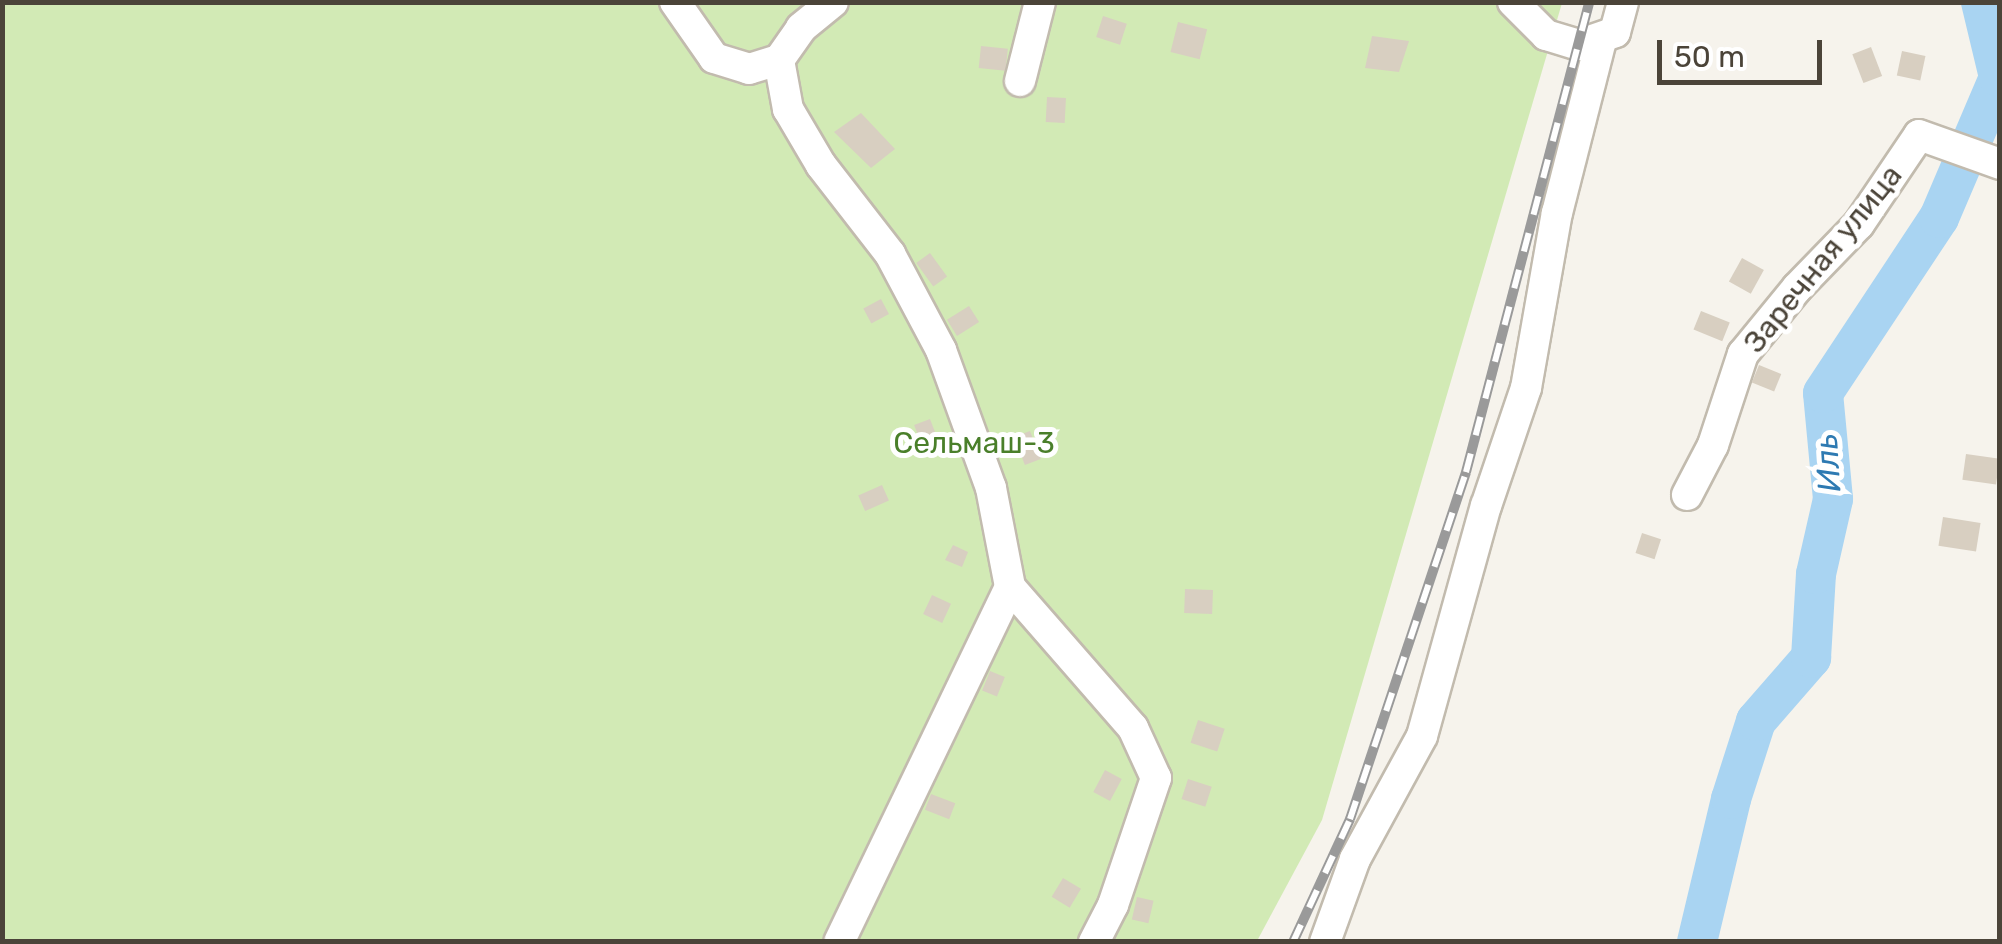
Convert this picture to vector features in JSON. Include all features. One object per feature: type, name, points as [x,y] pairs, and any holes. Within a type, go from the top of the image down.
[{"type":"street","points":[[675,2],[680,16],[714,58],[750,69],[779,60],[801,28],[833,2]]},
{"type":"street","points":[[1020,81],[1040,2]]},
{"type":"street","points":[[1512,2],[1546,35],[1578,44],[1601,40],[1615,32],[1623,2]]},
{"type":"street","points":[[1325,942],[1356,860],[1422,736],[1486,506],[1526,388],[1557,213],[1601,40]]},
{"type":"street","points":[[779,60],[788,109],[820,165],[890,254],[941,350],[991,488],[1010,587],[1132,728],[1156,778],[1113,905],[1094,942]]},
{"type":"street","name":"Заречная улица","points":[[1687,494],[1713,445],[1743,354],[1797,288],[1858,224],[1919,136],[2000,164]]},
{"type":"street","points":[[839,942],[1010,587]]},
{"type":"green space","name":"Сельмаш-3","points":[[2,3],[1562,3],[1322,820],[1257,941],[3,941]]},
{"type":"building","points":[[1103,16],[1127,24],[1120,45],[1096,37]]},
{"type":"building","points":[[1178,22],[1207,29],[1200,59],[1171,52]]},
{"type":"building","points":[[1372,36],[1409,41],[1399,72],[1365,68]]},
{"type":"building","points":[[981,46],[1008,49],[1006,71],[979,68]]},
{"type":"building","points":[[1871,47],[1882,76],[1863,83],[1852,54]]},
{"type":"building","points":[[1902,51],[1925,56],[1920,80],[1897,75]]},
{"type":"building","points":[[1047,97],[1066,98],[1065,123],[1046,122]]},
{"type":"building","points":[[861,113],[895,149],[871,168],[834,132]]},
{"type":"building","points":[[930,253],[947,276],[933,286],[916,263]]},
{"type":"building","points":[[1742,258],[1764,270],[1751,294],[1729,282]]},
{"type":"building","points":[[881,299],[889,314],[871,323],[863,308]]},
{"type":"building","points":[[969,306],[979,322],[957,336],[947,320]]},
{"type":"building","points":[[1701,311],[1730,323],[1722,341],[1694,330]]},
{"type":"building","points":[[1759,365],[1781,374],[1774,392],[1752,383]]},
{"type":"building","points":[[930,419],[939,442],[923,448],[914,425]]},
{"type":"building","points":[[1030,431],[1041,459],[1025,465],[1014,437]]},
{"type":"building","points":[[1966,454],[2000,459],[1996,484],[1962,480]]},
{"type":"building","points":[[882,485],[889,501],[865,511],[858,496]]},
{"type":"building","points":[[1943,517],[1981,523],[1976,552],[1938,546]]},
{"type":"building","points":[[1642,533],[1661,539],[1655,559],[1636,553]]},
{"type":"building","points":[[953,545],[968,552],[962,567],[945,560]]},
{"type":"building","points":[[1185,589],[1213,590],[1212,614],[1184,613]]},
{"type":"building","points":[[932,595],[951,604],[942,623],[923,614]]},
{"type":"building","points":[[990,671],[1005,677],[997,696],[982,690]]},
{"type":"building","points":[[1198,720],[1225,729],[1217,751],[1191,743]]},
{"type":"building","points":[[1105,770],[1122,779],[1110,801],[1093,792]]},
{"type":"building","points":[[1188,779],[1212,787],[1205,807],[1182,799]]},
{"type":"building","points":[[931,794],[955,803],[949,819],[925,810]]},
{"type":"building","points":[[1063,878],[1081,889],[1070,908],[1052,897]]},
{"type":"building","points":[[1137,897],[1154,901],[1148,923],[1132,919]]},
{"type":"waterway","name":"Иль","points":[[1697,942],[1731,799],[1756,721],[1811,658],[1816,574],[1833,499],[1823,393],[1939,218],[1999,77],[1981,2]]},
{"type":"railway","points":[[1293,942],[1350,819],[1466,472],[1589,2]]}]
